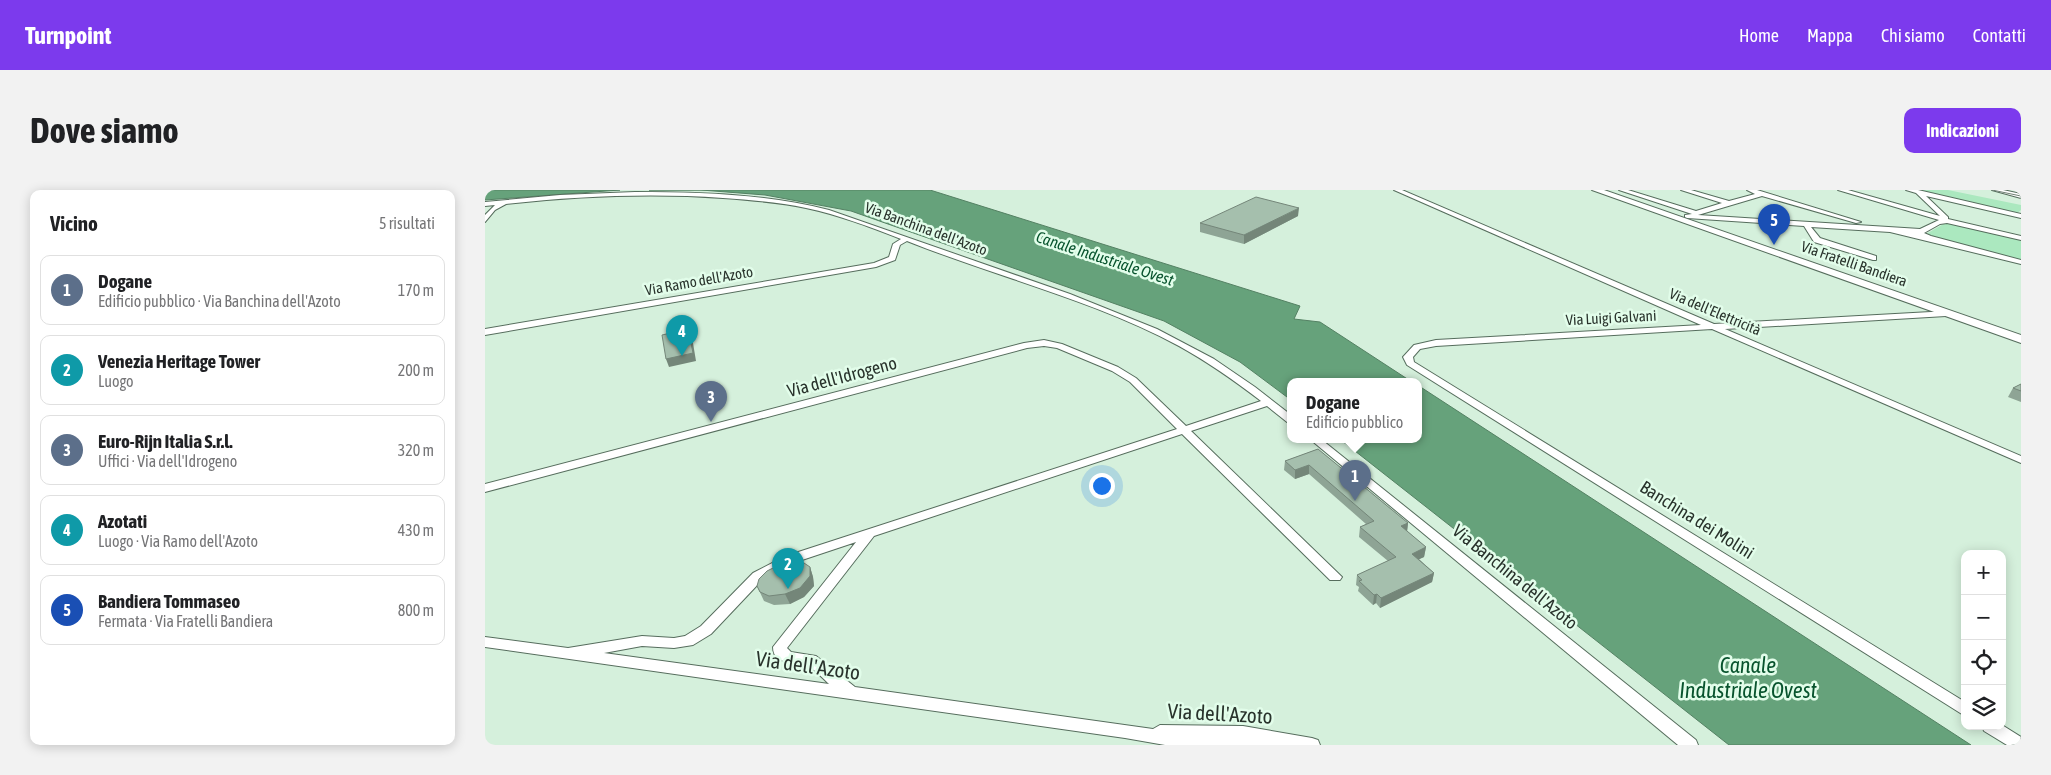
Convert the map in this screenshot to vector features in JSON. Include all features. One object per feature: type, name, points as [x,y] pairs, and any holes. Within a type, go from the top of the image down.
[{"type":"main road","name":"Via Fratelli Bandiera","points":[[1596,190],[1682,217],[2021,332]]},
{"type":"main road","name":"Via Fratelli Bandiera","points":[[1608,190],[2021,339]]},
{"type":"street","name":"Via dell'Elettricità","points":[[1397,190],[2021,460]]},
{"type":"street","points":[[1622,190],[1699,213],[1734,218],[1921,231],[1946,217],[1917,191]]},
{"type":"street","points":[[1684,190],[1725,203]]},
{"type":"street","points":[[1750,190],[1876,229]]},
{"type":"street","points":[[1682,217],[1774,190]]},
{"type":"street","points":[[1841,190],[1941,221],[1954,222],[2021,238]]},
{"type":"street","points":[[1909,190],[2020,215]]},
{"type":"street","points":[[1995,190],[2021,196]]},
{"type":"street","name":"Via Banchina dell'Azoto","points":[[485,204],[620,194],[739,196],[820,209],[1103,310],[1153,331],[1210,361],[1287,417]]},
{"type":"street","points":[[485,220],[493,210],[505,202]]},
{"type":"street","points":[[1805,223],[1817,240],[1873,258]]},
{"type":"street","points":[[1890,230],[1929,238],[2020,262]]},
{"type":"street","points":[[1921,231],[1920,234],[1929,238]]},
{"type":"street","name":"Via Ramo dell'Azoto","points":[[485,332],[876,265],[892,258],[897,244],[906,239]]},
{"type":"street","name":"Via Luigi Galvani","points":[[1409,362],[1407,357],[1411,351],[1436,342],[1946,313]]},
{"type":"street","name":"Via dell'Idrogeno","points":[[485,488],[1039,344],[1059,346],[1122,372],[1133,380],[1335,577]]},
{"type":"street","name":"Banchina dei Molini","points":[[1409,362],[1564,462],[1961,708]]},
{"type":"street","points":[[566,654],[642,641],[675,643],[688,641],[706,630],[749,583],[767,570],[791,559],[1269,402]]},
{"type":"street","name":"Via Banchina dell'Azoto","points":[[1320,443],[1690,745]]},
{"type":"street","points":[[851,693],[811,660],[787,657],[780,651],[781,647],[869,534]]},
{"type":"street","name":"Via dell'Azoto","points":[[485,642],[1125,731],[1260,745]]},
{"type":"street","points":[[1997,730],[2021,745]]},
{"type":"street","name":"Via dell'Azoto","points":[[1125,731],[1202,745]]},
{"type":"street","name":"Via dell'Azoto","points":[[1125,731],[1243,733],[1312,745]]},
{"type":"shaded area","points":[[1919,190],[1948,190],[2021,205],[2021,210],[2016,214]]},
{"type":"shaded area","points":[[1947,222],[2021,238],[2021,261],[1939,240],[1926,234]]},
{"type":"water","points":[[485,190],[620,190],[485,200]]},
{"type":"water","name":"Canale Industriale Ovest","points":[[701,190],[930,190],[1300,306],[1294,319],[1320,322],[1406,378],[1287,378],[1287,397],[1240,362],[1164,321],[851,211],[765,195]]},
{"type":"water","name":"Canale Industriale Ovest","points":[[1422,388],[1971,745],[1729,745],[1345,443],[1422,443]]},
{"type":"building","points":[[1256,197],[1299,208],[1244,235],[1200,223]]},
{"type":"building","points":[[688,329],[693,353],[666,359],[662,335]]},
{"type":"building","points":[[2021,384],[2021,391],[2013,388]]},
{"type":"building","points":[[1318,449],[1408,523],[1401,526],[1426,547],[1412,554],[1434,573],[1381,598],[1377,594],[1374,595],[1359,581],[1362,580],[1357,575],[1396,557],[1360,527],[1374,521],[1309,465],[1295,470],[1285,461]]},
{"type":"building","points":[[804,563],[810,567],[810,576],[800,588],[785,594],[769,596],[760,592],[757,586],[759,579],[767,571],[781,564]]},
{"type":"tram line","points":[[1992,190],[2021,196]]},
{"type":"place","name":"Bandiera Tommaseo","points":[[1774,245]]},
{"type":"place","name":"Azotati","points":[[682,356]]},
{"type":"place","name":"Euro-Rijn Italia S.r.l.","points":[[711,422]]},
{"type":"place","name":"Dogane","points":[[1355,501]]},
{"type":"place","name":"Venezia Heritage Tower","points":[[788,589]]}]
